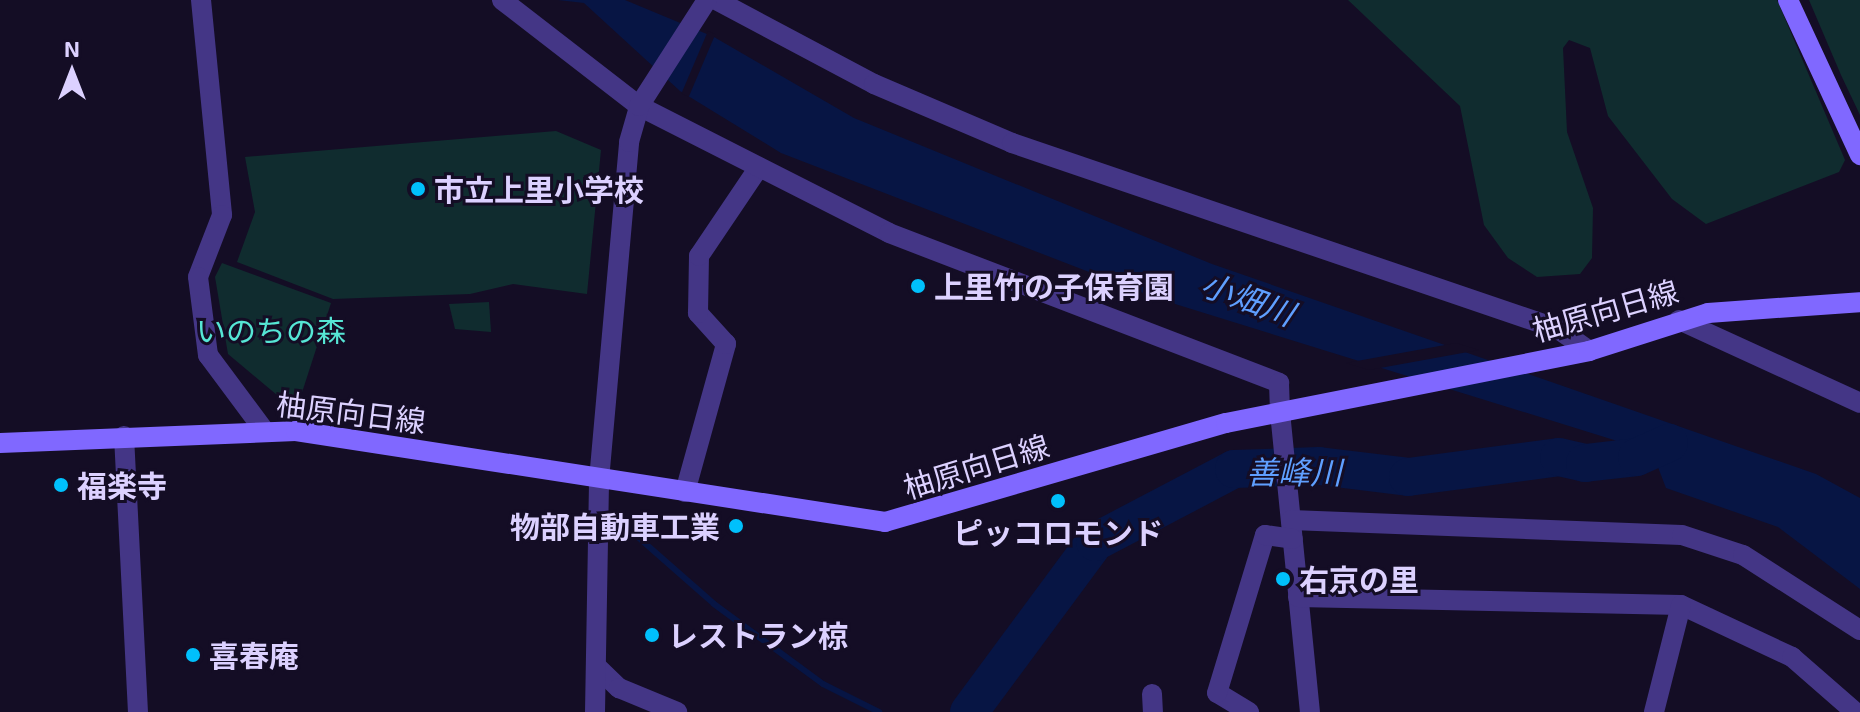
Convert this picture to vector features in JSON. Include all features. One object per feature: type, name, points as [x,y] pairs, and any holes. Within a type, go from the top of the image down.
[{"type":"main road","points":[[1788,0],[1860,155]]},
{"type":"main road","name":"柚原向日線","points":[[0,443],[264,430],[862,521],[902,520],[1280,412],[1589,351],[1679,320],[1737,307],[1860,302]]},
{"type":"street","points":[[201,0],[222,215],[198,277],[208,355],[264,430]]},
{"type":"street","points":[[502,0],[639,106],[889,233],[1279,383],[1310,712]]},
{"type":"street","points":[[595,712],[599,480],[629,142],[639,106],[707,0]]},
{"type":"street","points":[[716,0],[874,84],[1012,143],[1558,329],[1589,351]]},
{"type":"street","points":[[685,492],[726,344],[698,313],[699,256],[759,167]]},
{"type":"street","points":[[1679,320],[1860,403]]},
{"type":"street","points":[[124,436],[138,712]]},
{"type":"street","points":[[1249,712],[1217,693],[1265,535],[1292,529],[1682,535],[1743,555],[1860,630]]},
{"type":"street","points":[[1298,597],[1681,605],[1792,657],[1855,712]]},
{"type":"street","points":[[1654,712],[1681,605]]},
{"type":"street","points":[[596,666],[619,688],[677,712]]},
{"type":"green space","points":[[1348,0],[1777,0],[1845,160],[1839,172],[1706,224],[1672,199],[1608,116],[1590,48],[1569,40],[1563,48],[1567,132],[1593,208],[1592,258],[1580,274],[1537,277],[1508,258],[1484,225],[1460,106]]},
{"type":"green space","points":[[1809,0],[1860,0],[1860,115],[1841,75]]},
{"type":"green space","points":[[556,131],[601,150],[587,294],[513,284],[470,294],[333,299],[237,262],[255,212],[245,157]]},
{"type":"green space","name":"いのちの森","points":[[222,263],[331,303],[296,411],[228,354],[215,277]]},
{"type":"green space","points":[[489,302],[491,332],[455,329],[449,304]]},
{"type":"water","name":"小畑川","points":[[558,0],[625,0],[714,37],[854,118],[1212,264],[1816,474],[1860,498],[1860,589],[1778,527],[1666,488],[1656,462],[1614,440],[1159,299],[781,153],[680,91],[584,3]]},
{"type":"pier","points":[[708,31],[715,34],[689,97],[681,94]]},
{"type":"pier","points":[[1456,343],[1479,350],[1369,370],[1346,363]]},
{"type":"waterway","name":"善峰川","points":[[969,712],[1095,542],[1234,469],[1319,466],[1408,477],[1559,457],[1585,463],[1637,457],[1669,443]]},
{"type":"waterway","points":[[614,516],[714,604],[823,684],[879,712]]},
{"type":"place","name":"市立上里小学校","points":[[418,189]]},
{"type":"place","name":"上里竹の子保育園","points":[[918,286]]},
{"type":"place","name":"福楽寺","points":[[61,485]]},
{"type":"place","name":"ピッコロモンド","points":[[1058,501]]},
{"type":"place","name":"物部自動車工業","points":[[736,526]]},
{"type":"place","name":"右京の里","points":[[1283,579]]},
{"type":"place","name":"レストラン椋","points":[[652,635]]},
{"type":"place","name":"喜春庵","points":[[193,655]]}]
